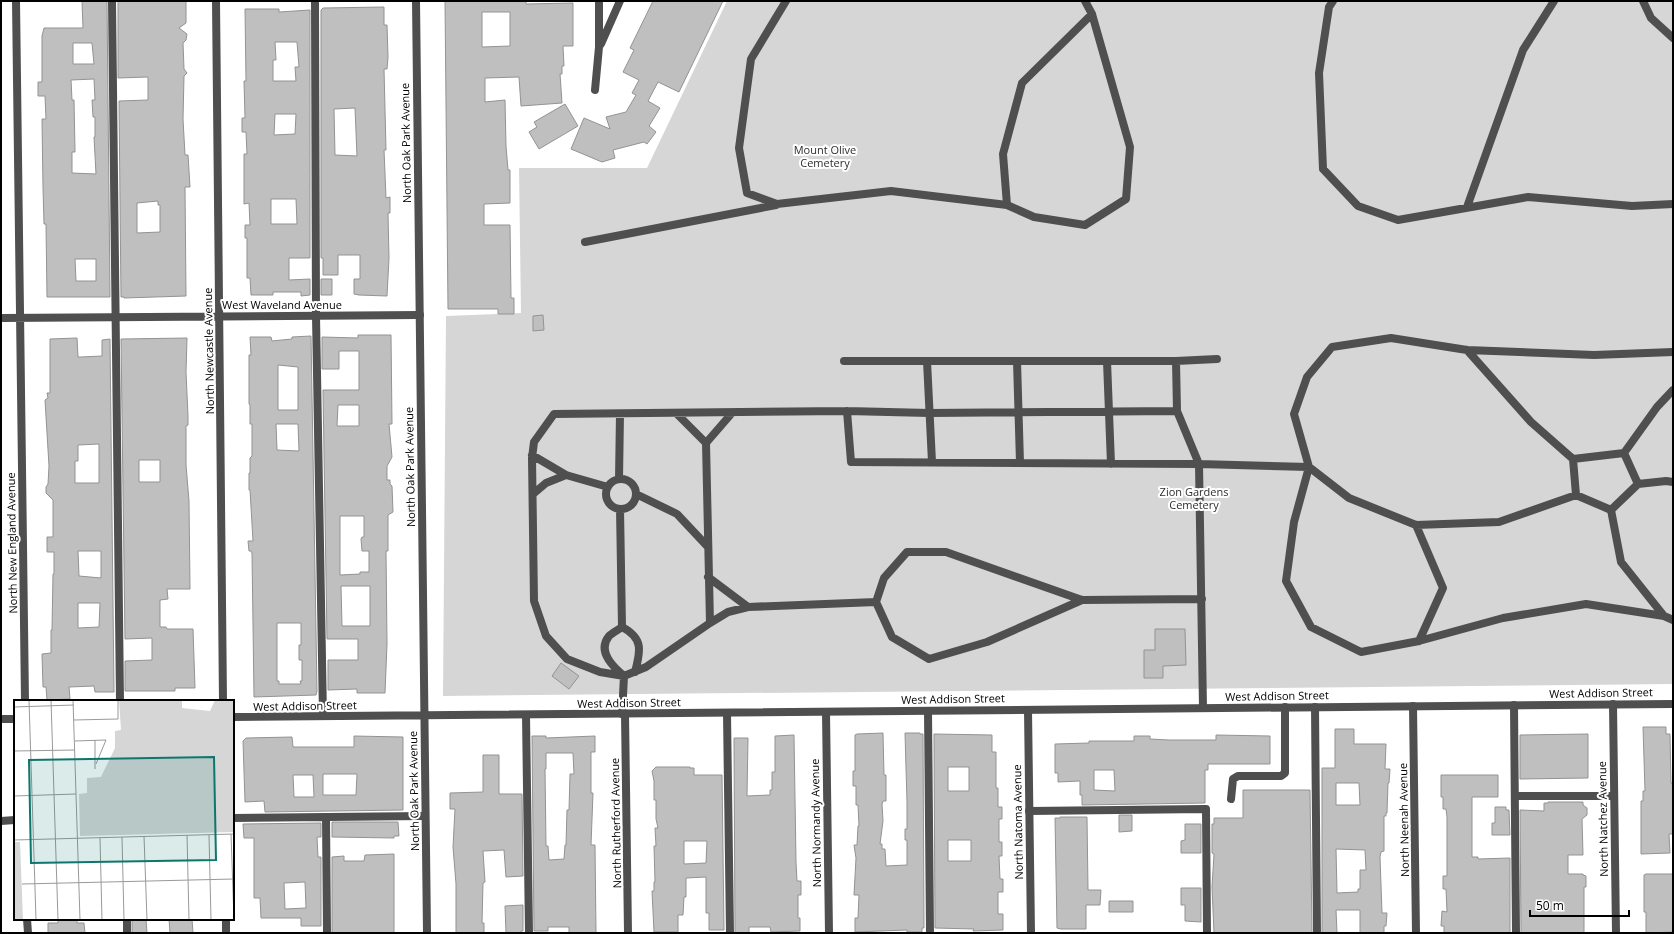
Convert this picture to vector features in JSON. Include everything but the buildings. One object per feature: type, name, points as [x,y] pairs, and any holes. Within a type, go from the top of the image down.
[{"type":"street","name":"North New England Avenue","points":[[16,1],[25,700]]},
{"type":"street","points":[[112,1],[120,700]]},
{"type":"street","name":"North Newcastle Avenue","points":[[216,1],[223,700]]},
{"type":"street","points":[[315,1],[316,316],[323,716]]},
{"type":"street","name":"North Oak Park Avenue","points":[[416,1],[427,933]]},
{"type":"street","points":[[595,90],[599,47],[599,1]]},
{"type":"street","points":[[599,47],[620,1]]},
{"type":"street","points":[[777,204],[747,193],[739,148],[752,59],[786,1]]},
{"type":"street","points":[[585,242],[777,204],[891,191],[1007,205],[1034,217],[1085,225],[1126,199],[1130,146],[1092,14],[1085,1]]},
{"type":"street","points":[[1333,1],[1329,7],[1319,73],[1323,169],[1358,206],[1398,220],[1528,197],[1632,206],[1673,204]]},
{"type":"street","points":[[1467,207],[1523,50],[1554,1]]},
{"type":"street","points":[[1643,1],[1651,18],[1673,38]]},
{"type":"street","points":[[1007,205],[1003,154],[1022,83],[1092,14]]},
{"type":"street","name":"West Waveland Avenue","points":[[1,318],[420,315]]},
{"type":"street","points":[[1673,352],[1594,355],[1467,350],[1391,338],[1332,347],[1307,377],[1294,414],[1309,467],[1294,522],[1286,581],[1311,627],[1361,652],[1419,641],[1503,618],[1586,604],[1664,616],[1673,620]]},
{"type":"street","points":[[1467,350],[1531,422],[1573,459],[1576,495]]},
{"type":"street","points":[[844,361],[1176,361],[1217,359]]},
{"type":"street","points":[[927,361],[932,462]]},
{"type":"street","points":[[1017,361],[1020,463]]},
{"type":"street","points":[[1107,361],[1111,464]]},
{"type":"street","points":[[1176,361],[1177,410],[1199,464],[1202,599],[1202,708]]},
{"type":"street","points":[[1573,459],[1624,453],[1657,407],[1673,390]]},
{"type":"street","points":[[876,602],[748,607],[728,612],[646,667],[624,676],[600,672],[567,659],[546,636],[534,601],[532,454],[534,442],[554,414],[847,411],[929,413],[1177,410]]},
{"type":"street","points":[[847,411],[850,462],[1199,464],[1309,467],[1349,498],[1416,525],[1499,522],[1576,495],[1611,510]]},
{"type":"street","points":[[676,413],[706,442]]},
{"type":"street","points":[[710,623],[706,442],[732,413]]},
{"type":"street","points":[[619,479],[620,414]]},
{"type":"street","points":[[1624,453],[1638,484]]},
{"type":"street","points":[[532,454],[566,475],[608,487]]},
{"type":"street","points":[[533,494],[546,483],[566,475]]},
{"type":"street","points":[[619,479],[624,479],[633,485],[636,494],[633,503],[624,508],[615,508],[608,501],[606,492],[608,487],[611,483],[619,479]]},
{"type":"street","points":[[1611,510],[1638,484],[1666,481],[1673,482]]},
{"type":"street","points":[[636,494],[677,514],[708,547]]},
{"type":"street","points":[[620,509],[622,627]]},
{"type":"street","points":[[1611,510],[1620,562],[1664,616]]},
{"type":"street","points":[[1416,525],[1443,588],[1419,641]]},
{"type":"street","points":[[1082,600],[987,642],[929,659],[892,637],[876,602],[884,578],[907,552],[946,552],[1082,600],[1202,599]]},
{"type":"street","points":[[708,577],[748,607]]},
{"type":"street","points":[[622,627],[609,636],[604,647],[607,658],[615,669],[624,676]]},
{"type":"street","points":[[622,627],[632,633],[639,644],[640,653],[635,672]]},
{"type":"street","name":"North Rutherford Avenue","points":[[624,676],[628,933]]},
{"type":"street","name":"North Natchez Avenue","points":[[1613,704],[1616,933]]},
{"type":"street","name":"West Addison Street","points":[[234,717],[1673,704]]},
{"type":"street","points":[[1514,705],[1516,933]]},
{"type":"street","name":"North Neenah Avenue","points":[[1413,706],[1416,933]]},
{"type":"street","points":[[1231,799],[1233,779],[1238,776],[1281,776],[1285,773],[1285,707]]},
{"type":"street","points":[[1315,707],[1317,933]]},
{"type":"street","name":"North Natoma Avenue","points":[[1028,710],[1031,933]]},
{"type":"street","points":[[928,711],[930,933]]},
{"type":"street","name":"North Normandy Avenue","points":[[826,712],[829,933]]},
{"type":"street","points":[[727,713],[730,933]]},
{"type":"street","points":[[526,714],[529,933]]},
{"type":"street","points":[[1,719],[14,719]]},
{"type":"street","points":[[1515,796],[1614,796]]},
{"type":"street","points":[[1029,812],[1206,810],[1207,933]]},
{"type":"street","points":[[234,818],[425,816]]},
{"type":"street","points":[[326,817],[327,933]]},
{"type":"street","points":[[1,821],[14,820]]},
{"type":"street","points":[[28,920],[28,933]]},
{"type":"street","points":[[127,920],[127,933]]},
{"type":"street","points":[[226,920],[226,933]]},
{"type":"green space","points":[[727,1],[1673,1],[1673,684],[443,696],[446,316],[521,313],[519,168],[647,168]]},
{"type":"park label","name":"Mount Olive Cemetery","points":[[825,156]]},
{"type":"park label","name":"Zion Gardens Cemetery","points":[[1194,498]]}]
